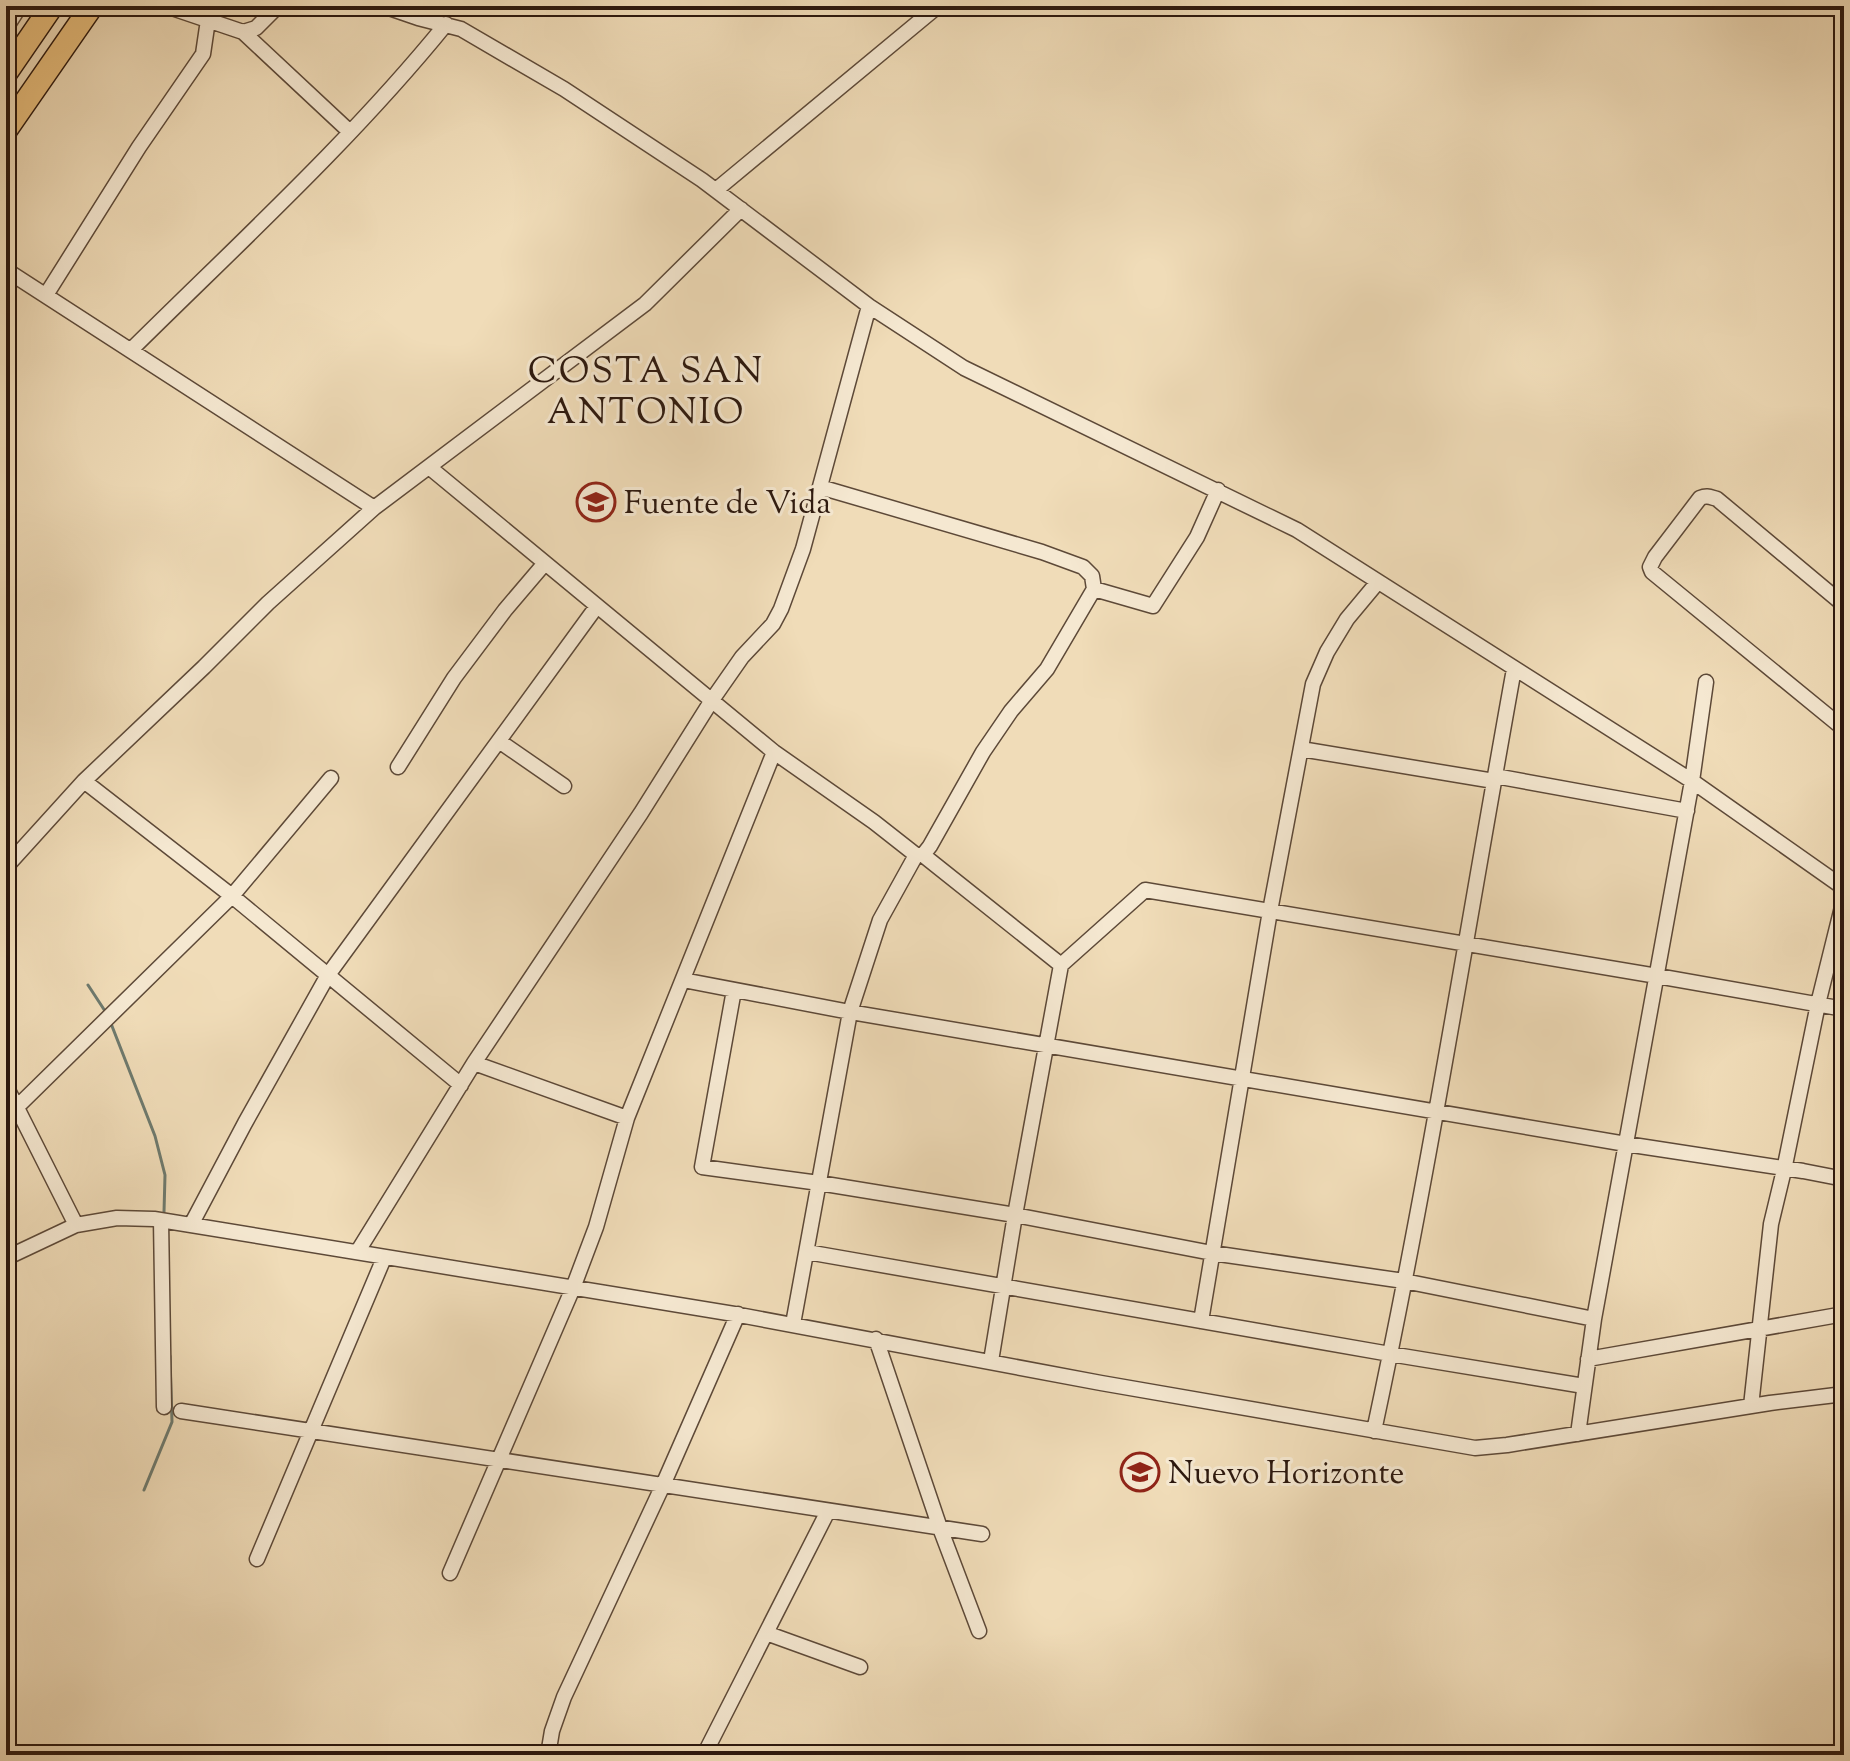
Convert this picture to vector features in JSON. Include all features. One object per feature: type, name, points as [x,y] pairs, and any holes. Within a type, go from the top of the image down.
[{"type":"highway","points":[[6,73],[52,6]]},
{"type":"highway","points":[[6,130],[92,6]]},
{"type":"street","points":[[6,28],[20,6]]},
{"type":"street","points":[[166,6],[243,32],[350,132]]},
{"type":"street","points":[[243,32],[256,28],[278,6]]},
{"type":"street","points":[[383,6],[461,29],[564,89],[716,190],[869,306],[964,368],[1297,530],[1692,781],[1844,888]]},
{"type":"street","points":[[716,190],[938,6]]},
{"type":"street","points":[[46,295],[139,147],[203,54],[208,20]]},
{"type":"street","points":[[131,350],[350,132],[446,24]]},
{"type":"street","points":[[6,867],[84,781],[268,603],[374,508],[645,304],[741,209]]},
{"type":"street","points":[[6,270],[374,508]]},
{"type":"street","points":[[358,1251],[474,1063],[641,813],[712,700],[742,657],[773,624],[803,549],[869,306]]},
{"type":"street","points":[[429,467],[774,752],[920,855],[1061,965]]},
{"type":"street","points":[[793,1324],[850,1012],[880,920],[920,855],[930,846],[983,752],[1011,711],[1047,669],[1094,589],[1092,576],[1083,567],[1042,552],[820,487]]},
{"type":"street","points":[[1094,589],[1153,606],[1197,537],[1218,490]]},
{"type":"street","points":[[1844,605],[1717,499],[1706,496],[1700,498],[1650,567],[1652,572],[1844,729]]},
{"type":"street","points":[[398,767],[454,678],[545,563]]},
{"type":"street","points":[[1201,1321],[1270,911],[1313,684],[1327,652],[1347,619],[1377,583]]},
{"type":"street","points":[[191,1225],[328,975],[597,606]]},
{"type":"street","points":[[1374,1431],[1436,1112],[1514,669]]},
{"type":"street","points":[[1578,1434],[1594,1319],[1687,811],[1706,682]]},
{"type":"street","points":[[499,741],[564,786]]},
{"type":"street","points":[[1301,749],[1687,811]]},
{"type":"street","points":[[450,1573],[573,1288],[596,1227],[627,1118],[774,752]]},
{"type":"street","points":[[17,1107],[232,896],[331,778]]},
{"type":"street","points":[[84,781],[232,896],[461,1085]]},
{"type":"street","points":[[991,1361],[1061,965],[1145,890],[1844,1009]]},
{"type":"street","points":[[1751,1406],[1771,1224],[1844,899]]},
{"type":"street","points":[[683,980],[850,1012],[1844,1179]]},
{"type":"street","points":[[734,990],[702,1167],[1015,1215],[1212,1253],[1404,1281],[1594,1319]]},
{"type":"street","points":[[474,1063],[627,1118]]},
{"type":"street","points":[[6,1086],[76,1225]]},
{"type":"street","points":[[6,1258],[76,1225],[117,1218],[161,1220],[738,1314],[1101,1383],[1475,1448],[1844,1394]]},
{"type":"street","points":[[161,1220],[164,1407]]},
{"type":"street","points":[[807,1252],[1584,1386]]},
{"type":"street","points":[[257,1559],[384,1258]]},
{"type":"street","points":[[548,1755],[552,1731],[564,1697],[663,1485],[738,1314]]},
{"type":"street","points":[[1588,1359],[1844,1314]]},
{"type":"street","points":[[876,1339],[940,1528],[979,1631]]},
{"type":"street","points":[[181,1411],[982,1534]]},
{"type":"street","points":[[704,1755],[828,1511]]},
{"type":"street","points":[[766,1633],[860,1667]]},
{"type":"waterway","points":[[88,985],[105,1011]]},
{"type":"waterway","points":[[110,1021],[155,1136],[165,1175],[164,1212]]},
{"type":"waterway","points":[[144,1490],[172,1422],[170,1356]]},
{"type":"place","name":"Fuente de Vida","points":[[596,502]]},
{"type":"place","name":"Nuevo Horizonte","points":[[1140,1472]]},
{"type":"district","name":"COSTA SAN ANTONIO","points":[[646,390]]}]
